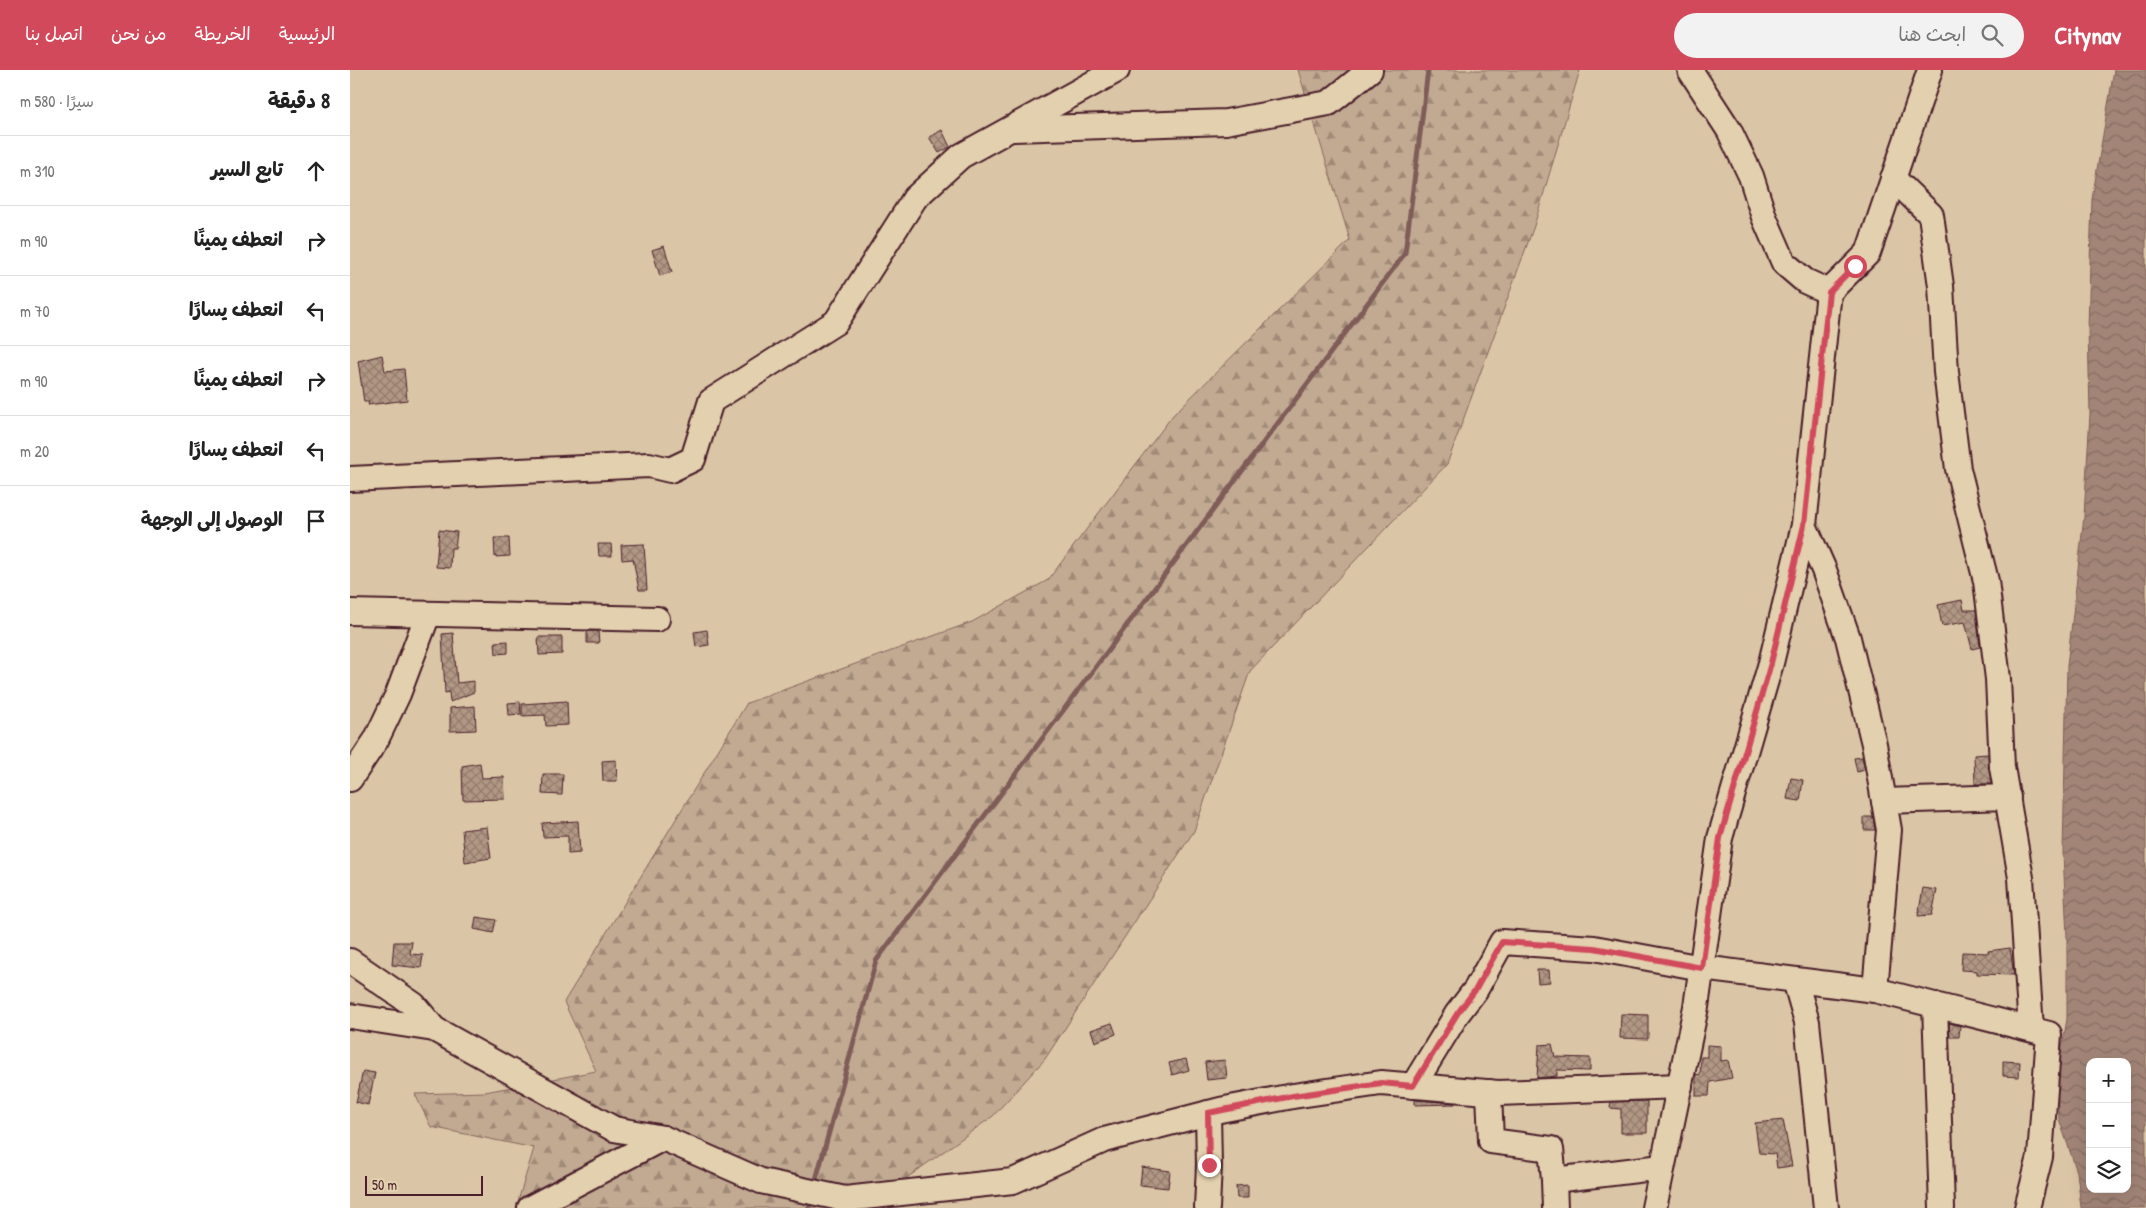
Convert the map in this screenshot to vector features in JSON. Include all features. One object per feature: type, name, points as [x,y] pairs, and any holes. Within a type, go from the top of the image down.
[{"type":"street","points":[[350,479],[649,465],[670,470],[693,459],[710,401],[836,322],[915,198],[961,156],[1117,70]]},
{"type":"street","points":[[1010,129],[1226,122],[1329,103],[1370,70]]},
{"type":"street","points":[[1690,70],[1729,130],[1751,176],[1764,217],[1784,263],[1805,281],[1829,292]]},
{"type":"street","points":[[1654,1208],[1696,1007],[1720,838],[1771,663],[1804,525],[1829,292],[1868,253],[1930,70]]},
{"type":"street","points":[[1893,178],[1931,215],[1941,286],[1946,372],[1958,469],[1986,581],[1998,679],[2002,767],[2022,878],[2031,1029]]},
{"type":"street","points":[[1804,525],[1824,570],[1848,638],[1874,744],[1889,830],[1874,990]]},
{"type":"street","points":[[350,612],[657,619]]},
{"type":"street","points":[[350,779],[376,740],[398,694],[428,614]]},
{"type":"street","points":[[1884,801],[2008,797]]},
{"type":"street","points":[[1413,1086],[1457,1014],[1476,989],[1502,942],[1594,948],[1702,968],[1874,990],[2049,1034],[2040,1157],[2027,1208]]},
{"type":"street","points":[[350,961],[414,1006],[434,1029],[614,1129],[663,1138],[761,1180],[864,1203],[1013,1180],[1104,1140],[1208,1113],[1293,1096],[1381,1083],[1489,1092],[1680,1086]]},
{"type":"street","points":[[1795,980],[1806,1022],[1826,1208]]},
{"type":"street","points":[[1935,1006],[1942,1208]]},
{"type":"street","points":[[350,1016],[434,1029]]},
{"type":"street","points":[[1489,1092],[1491,1141],[1551,1149],[1555,1208]]},
{"type":"street","points":[[1207,1208],[1209,1165],[1208,1113]]},
{"type":"street","points":[[530,1208],[663,1138]]},
{"type":"street","points":[[1554,1180],[1662,1167]]},
{"type":"green space","points":[[1298,70],[1580,70],[1534,226],[1447,464],[1250,671],[1194,831],[1045,1059],[993,1116],[865,1208],[516,1208],[534,1148],[431,1127],[415,1094],[485,1092],[596,1071],[564,1002],[747,703],[972,622],[1048,580],[1173,415],[1350,240]]},
{"type":"water","points":[[2114,70],[2146,70],[2146,1208],[2081,1208],[2077,1172],[2059,1119],[2056,1081],[2067,1019],[2067,937],[2063,853],[2067,666],[2084,516],[2090,414],[2088,328],[2092,199]]},
{"type":"building","points":[[942,130],[950,147],[939,153],[929,137]]},
{"type":"building","points":[[664,246],[672,272],[660,276],[652,250]]},
{"type":"building","points":[[382,355],[385,371],[404,369],[407,400],[368,405],[369,402],[364,402],[358,361]]},
{"type":"building","points":[[439,530],[457,532],[455,548],[451,548],[450,568],[436,567]]},
{"type":"building","points":[[494,538],[509,538],[510,556],[495,557]]},
{"type":"building","points":[[598,544],[611,544],[612,556],[599,556]]},
{"type":"building","points":[[644,544],[647,590],[639,590],[633,559],[622,560],[621,545]]},
{"type":"building","points":[[1962,600],[1964,610],[1976,610],[1980,647],[1972,649],[1965,622],[1942,626],[1938,605]]},
{"type":"building","points":[[707,630],[709,645],[696,647],[694,632]]},
{"type":"building","points":[[587,631],[598,631],[599,643],[587,643]]},
{"type":"building","points":[[453,633],[457,683],[474,681],[474,692],[450,702],[449,692],[445,693],[442,634]]},
{"type":"building","points":[[538,637],[562,637],[562,654],[539,655]]},
{"type":"building","points":[[508,641],[508,653],[496,654],[495,642]]},
{"type":"building","points":[[567,701],[568,725],[546,726],[545,715],[522,716],[522,704]]},
{"type":"building","points":[[520,702],[521,714],[509,715],[508,703]]},
{"type":"building","points":[[475,706],[476,730],[450,731],[450,708]]},
{"type":"building","points":[[1988,754],[1991,784],[1975,784],[1974,755]]},
{"type":"building","points":[[1862,757],[1865,770],[1857,772],[1854,758]]},
{"type":"building","points":[[616,760],[617,781],[603,781],[602,761]]},
{"type":"building","points":[[480,763],[482,778],[504,777],[505,799],[463,800],[462,766]]},
{"type":"building","points":[[543,774],[563,774],[562,795],[542,794]]},
{"type":"building","points":[[1791,778],[1803,780],[1800,801],[1787,799]]},
{"type":"building","points":[[1864,817],[1873,817],[1875,830],[1864,830]]},
{"type":"building","points":[[578,821],[580,853],[568,854],[568,836],[543,837],[542,823]]},
{"type":"building","points":[[487,827],[491,858],[465,862],[462,830]]},
{"type":"building","points":[[1923,888],[1937,890],[1932,915],[1918,916]]},
{"type":"building","points":[[476,917],[496,920],[493,933],[474,929]]},
{"type":"building","points":[[394,942],[412,942],[410,954],[423,955],[421,968],[392,965]]},
{"type":"building","points":[[2010,948],[2014,975],[1977,974],[1977,971],[1961,970],[1962,952],[1989,953],[1988,951]]},
{"type":"building","points":[[1537,970],[1549,970],[1550,982],[1538,983]]},
{"type":"building","points":[[1621,1014],[1648,1015],[1648,1039],[1620,1038]]},
{"type":"building","points":[[1112,1023],[1116,1034],[1095,1042],[1091,1030]]},
{"type":"building","points":[[1949,1023],[1960,1026],[1959,1037],[1950,1037]]},
{"type":"building","points":[[1552,1044],[1555,1057],[1590,1058],[1590,1071],[1557,1070],[1557,1076],[1537,1078],[1539,1045]]},
{"type":"building","points":[[1707,1045],[1721,1046],[1721,1061],[1728,1060],[1732,1078],[1710,1082],[1709,1096],[1696,1096],[1696,1074],[1700,1075],[1701,1057],[1707,1057]]},
{"type":"building","points":[[1186,1059],[1189,1070],[1172,1075],[1169,1063]]},
{"type":"building","points":[[1225,1060],[1227,1078],[1207,1080],[1205,1062]]},
{"type":"building","points":[[2003,1061],[2020,1062],[2019,1077],[2003,1076]]},
{"type":"building","points":[[363,1071],[375,1073],[368,1105],[356,1102]]},
{"type":"building","points":[[1415,1100],[1455,1103],[1455,1104],[1415,1105]]},
{"type":"building","points":[[1647,1101],[1647,1133],[1621,1133],[1621,1109],[1610,1108],[1611,1102]]},
{"type":"building","points":[[1783,1120],[1792,1166],[1777,1168],[1775,1154],[1759,1153],[1755,1123]]},
{"type":"building","points":[[1142,1167],[1170,1171],[1168,1188],[1140,1185]]},
{"type":"building","points":[[1248,1185],[1248,1198],[1237,1198],[1236,1186]]},
{"type":"waterway","points":[[814,1187],[876,961],[1405,253],[1428,70]]},
{"type":"waterway","points":[[809,1208],[812,1197]]},
{"type":"route","points":[[1209,1165],[1208,1113],[1293,1096],[1381,1083],[1413,1086],[1457,1014],[1476,989],[1496,957],[1502,942],[1594,948],[1702,968],[1720,838],[1771,663],[1804,525],[1829,292],[1855,266]]}]
